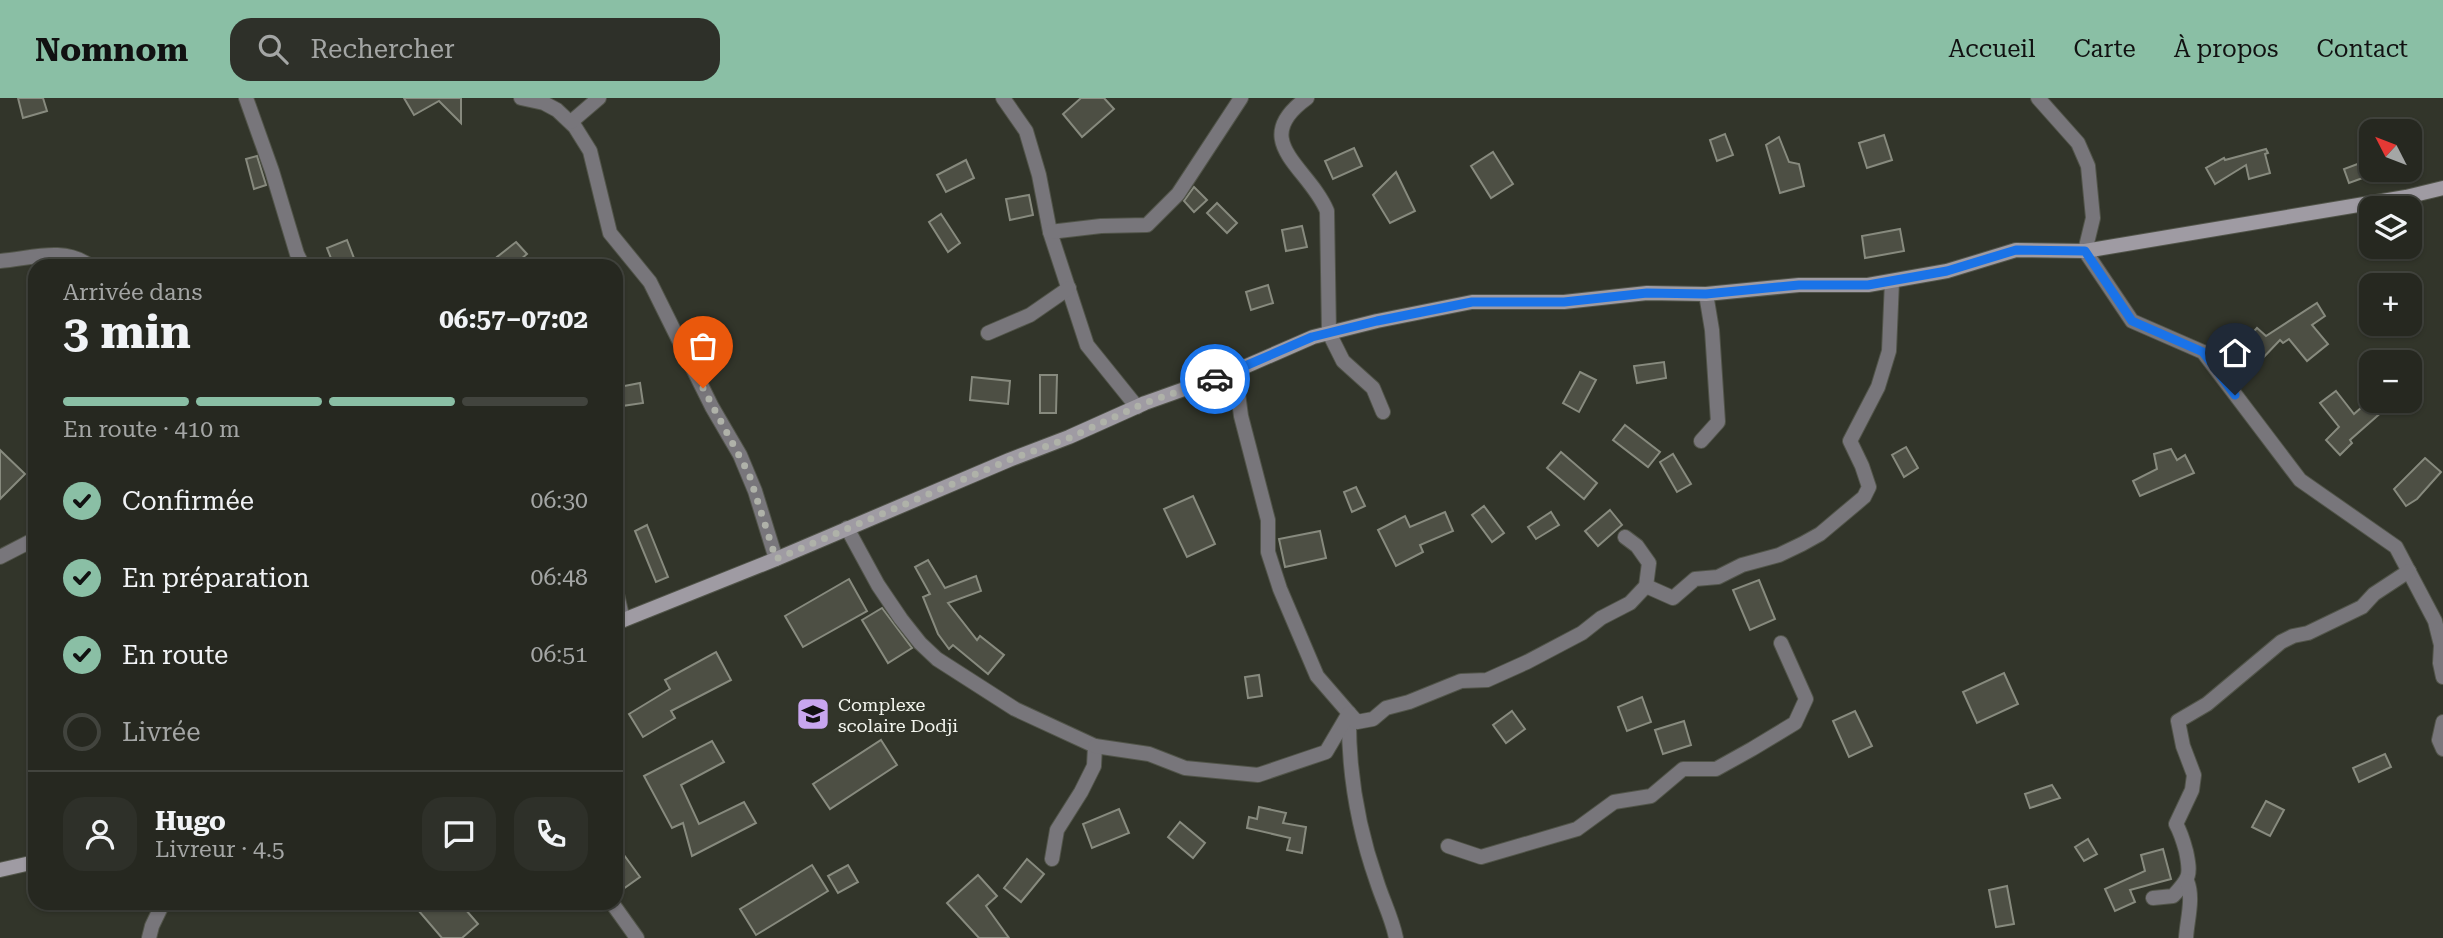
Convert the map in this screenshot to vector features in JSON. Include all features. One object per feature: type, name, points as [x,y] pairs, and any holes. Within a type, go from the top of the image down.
[{"type":"main road","points":[[623,620],[1069,438],[1137,407],[1235,371],[1312,337],[1377,321],[1472,302],[1564,302],[1647,293],[1706,294],[1799,285],[1868,285],[1947,271],[2016,250],[2085,251],[2406,197],[2443,188]]},
{"type":"main road","points":[[0,870],[28,864]]},
{"type":"street","points":[[246,98],[272,171],[297,259]]},
{"type":"street","points":[[521,98],[544,103],[557,110],[571,122],[593,159],[610,233],[650,282],[712,407],[740,455],[755,491],[776,559]]},
{"type":"street","points":[[571,122],[599,98]]},
{"type":"street","points":[[1003,98],[1026,131],[1039,175],[1050,232],[1087,345],[1137,407]]},
{"type":"street","points":[[1050,232],[1101,226],[1147,225],[1178,194],[1241,98]]},
{"type":"street","points":[[1307,98],[1291,109],[1281,124],[1281,139],[1288,154],[1323,201],[1327,211],[1329,333],[1343,361],[1373,388],[1383,412]]},
{"type":"street","points":[[2038,98],[2078,143],[2088,166],[2093,218],[2085,251],[2132,321],[2203,352],[2300,480],[2396,547],[2435,621],[2441,645],[2440,663],[2443,677]]},
{"type":"street","points":[[0,261],[57,254],[77,259]]},
{"type":"street","points":[[1646,586],[1673,598],[1695,579],[1718,577],[1742,565],[1779,555],[1820,534],[1864,497],[1869,486],[1850,441],[1878,387],[1889,351],[1892,281]]},
{"type":"street","points":[[988,333],[1030,315],[1069,288]]},
{"type":"street","points":[[1701,441],[1718,422],[1712,330],[1706,294]]},
{"type":"street","points":[[1235,371],[1241,416],[1268,520],[1268,552],[1279,589],[1317,676],[1357,722],[1373,719],[1387,708],[1461,681],[1487,680],[1582,633],[1601,618],[1630,603],[1646,586],[1649,563],[1637,546],[1625,537]]},
{"type":"street","points":[[847,528],[878,585],[901,619],[937,659],[1015,709],[1096,746],[1149,754],[1185,768],[1258,775],[1303,762],[1326,751],[1349,713]]},
{"type":"street","points":[[0,557],[28,543]]},
{"type":"street","points":[[2152,898],[2173,896],[2187,881],[2190,865],[2183,837],[2176,824],[2192,790],[2194,775],[2182,746],[2178,721],[2207,704],[2281,642],[2308,633],[2362,607],[2374,594],[2409,571]]},
{"type":"street","points":[[1448,846],[1481,856],[1577,829],[1614,802],[1651,796],[1683,769],[1716,769],[1795,723],[1806,699],[1781,643]]},
{"type":"street","points":[[1349,713],[1348,745],[1357,815],[1395,937]]},
{"type":"street","points":[[2443,722],[2439,740],[2443,749]]},
{"type":"street","points":[[1052,859],[1057,830],[1094,766],[1096,746]]},
{"type":"street","points":[[2186,938],[2190,900],[2187,881]]},
{"type":"street","points":[[149,938],[160,910]]},
{"type":"street","points":[[616,910],[637,938]]},
{"type":"building","points":[[18,98],[43,98],[47,111],[23,118]]},
{"type":"building","points":[[404,98],[461,98],[461,123],[439,101],[414,115]]},
{"type":"building","points":[[1081,98],[1104,98],[1114,109],[1082,137],[1063,114]]},
{"type":"building","points":[[1725,134],[1733,155],[1717,161],[1710,140]]},
{"type":"building","points":[[1884,135],[1892,160],[1867,168],[1859,143]]},
{"type":"building","points":[[1779,137],[1789,162],[1799,164],[1804,186],[1780,193],[1766,145]]},
{"type":"building","points":[[1354,148],[1362,166],[1333,179],[1325,161]]},
{"type":"building","points":[[2266,149],[2270,173],[2249,179],[2246,165],[2215,184],[2206,168],[2224,158],[2225,160]]},
{"type":"building","points":[[1493,152],[1513,184],[1491,198],[1471,166]]},
{"type":"building","points":[[257,156],[266,185],[254,189],[246,159]]},
{"type":"building","points":[[966,160],[974,178],[946,192],[937,175]]},
{"type":"building","points":[[2359,163],[2359,179],[2349,183],[2344,169]]},
{"type":"building","points":[[1396,172],[1415,211],[1390,223],[1373,195]]},
{"type":"building","points":[[1194,187],[1207,200],[1194,212],[1184,201]]},
{"type":"building","points":[[1029,195],[1033,215],[1010,220],[1006,199]]},
{"type":"building","points":[[1217,203],[1237,223],[1227,233],[1207,213]]},
{"type":"building","points":[[941,214],[960,243],[948,252],[929,222]]},
{"type":"building","points":[[1302,226],[1307,247],[1286,251],[1282,230]]},
{"type":"building","points":[[1900,229],[1904,251],[1865,258],[1862,236]]},
{"type":"building","points":[[347,240],[354,259],[331,259],[327,248]]},
{"type":"building","points":[[516,242],[527,254],[521,259],[497,257]]},
{"type":"building","points":[[1268,285],[1273,303],[1251,310],[1246,292]]},
{"type":"building","points":[[2317,303],[2325,316],[2312,325],[2328,344],[2307,361],[2289,339],[2283,343],[2280,340],[2260,361],[2242,344],[2257,328],[2266,336]]},
{"type":"building","points":[[1664,362],[1666,378],[1637,383],[1634,366]]},
{"type":"building","points":[[1580,372],[1596,380],[1579,412],[1563,403]]},
{"type":"building","points":[[1040,375],[1057,375],[1056,413],[1040,413]]},
{"type":"building","points":[[972,377],[1010,381],[1008,404],[970,400]]},
{"type":"building","points":[[640,383],[643,403],[623,406],[623,386]]},
{"type":"building","points":[[2336,391],[2354,414],[2359,410],[2359,413],[2381,413],[2350,440],[2352,443],[2340,455],[2326,440],[2339,427],[2320,403]]},
{"type":"building","points":[[1625,425],[1660,452],[1648,467],[1613,440]]},
{"type":"building","points":[[1906,447],[1918,468],[1904,477],[1892,455]]},
{"type":"building","points":[[2171,449],[2177,460],[2185,455],[2194,473],[2140,496],[2133,481],[2157,469],[2154,454]]},
{"type":"building","points":[[0,450],[25,474],[0,499]]},
{"type":"building","points":[[1561,452],[1597,483],[1584,499],[1547,468]]},
{"type":"building","points":[[1673,454],[1691,484],[1677,492],[1660,462]]},
{"type":"building","points":[[2425,458],[2441,472],[2417,499],[2406,506],[2394,489]]},
{"type":"building","points":[[1356,487],[1365,506],[1352,512],[1344,492]]},
{"type":"building","points":[[1193,496],[1215,544],[1187,557],[1164,509]]},
{"type":"building","points":[[1484,506],[1504,533],[1492,542],[1472,515]]},
{"type":"building","points":[[1610,510],[1622,525],[1598,546],[1585,531]]},
{"type":"building","points":[[1445,512],[1453,531],[1420,545],[1423,552],[1396,566],[1378,530],[1405,516],[1410,527]]},
{"type":"building","points":[[1551,512],[1559,525],[1536,539],[1528,527]]},
{"type":"building","points":[[647,525],[668,577],[656,582],[635,531]]},
{"type":"building","points":[[1320,531],[1326,558],[1285,567],[1279,539]]},
{"type":"building","points":[[928,560],[945,588],[976,576],[981,591],[948,603],[977,640],[980,636],[1004,655],[988,674],[953,645],[949,649],[938,634],[923,597],[930,594],[915,567]]},
{"type":"building","points":[[849,579],[867,611],[803,647],[785,616]]},
{"type":"building","points":[[1759,580],[1775,619],[1750,630],[1733,590]]},
{"type":"building","points":[[882,608],[912,648],[888,663],[862,620]]},
{"type":"building","points":[[716,652],[731,680],[671,711],[675,718],[643,737],[629,714],[670,689],[665,680]]},
{"type":"building","points":[[2004,673],[2018,704],[1977,723],[1963,692]]},
{"type":"building","points":[[1259,675],[1262,696],[1248,698],[1245,677]]},
{"type":"building","points":[[1642,697],[1651,722],[1627,731],[1618,707]]},
{"type":"building","points":[[1512,711],[1525,729],[1506,743],[1493,725]]},
{"type":"building","points":[[1855,711],[1872,746],[1849,757],[1833,721]]},
{"type":"building","points":[[1684,721],[1691,745],[1663,754],[1655,730]]},
{"type":"building","points":[[881,740],[897,765],[830,809],[813,784]]},
{"type":"building","points":[[712,741],[724,762],[681,785],[699,824],[744,802],[756,823],[692,856],[683,823],[672,828],[644,776]]},
{"type":"building","points":[[2385,754],[2391,767],[2359,782],[2353,768]]},
{"type":"building","points":[[2052,785],[2060,798],[2030,808],[2025,794]]},
{"type":"building","points":[[2266,801],[2284,810],[2270,836],[2252,827]]},
{"type":"building","points":[[1259,807],[1286,813],[1283,823],[1306,827],[1302,853],[1287,850],[1290,838],[1247,828],[1249,817],[1257,819]]},
{"type":"building","points":[[1119,809],[1129,833],[1092,848],[1083,824]]},
{"type":"building","points":[[1180,822],[1205,843],[1193,858],[1168,837]]},
{"type":"building","points":[[2088,839],[2097,854],[2084,861],[2075,847]]},
{"type":"building","points":[[2163,849],[2171,879],[2130,890],[2135,902],[2115,911],[2105,889],[2145,871],[2141,855]]},
{"type":"building","points":[[623,854],[640,877],[623,889]]},
{"type":"building","points":[[1027,859],[1044,874],[1021,902],[1004,888]]},
{"type":"building","points":[[812,865],[828,891],[756,935],[740,909]]},
{"type":"building","points":[[848,865],[858,882],[838,893],[828,876]]},
{"type":"building","points":[[978,875],[997,896],[986,906],[1009,938],[979,938],[947,903]]},
{"type":"building","points":[[2007,886],[2014,924],[1996,927],[1989,890]]},
{"type":"building","points":[[418,910],[466,910],[478,924],[462,938],[442,938]]},
{"type":"way so far","points":[[703,388],[749,474],[776,559],[1009,460],[1069,438],[1145,403],[1215,379]]},
{"type":"place","name":"Complexe scolaire Dodji","points":[[813,714]]},
{"type":"route","points":[[1215,379],[1312,337],[1472,302],[1564,302],[1647,293],[1706,294],[1799,285],[1868,285],[1947,271],[2016,250],[2085,251],[2132,321],[2203,352],[2235,395]]}]
